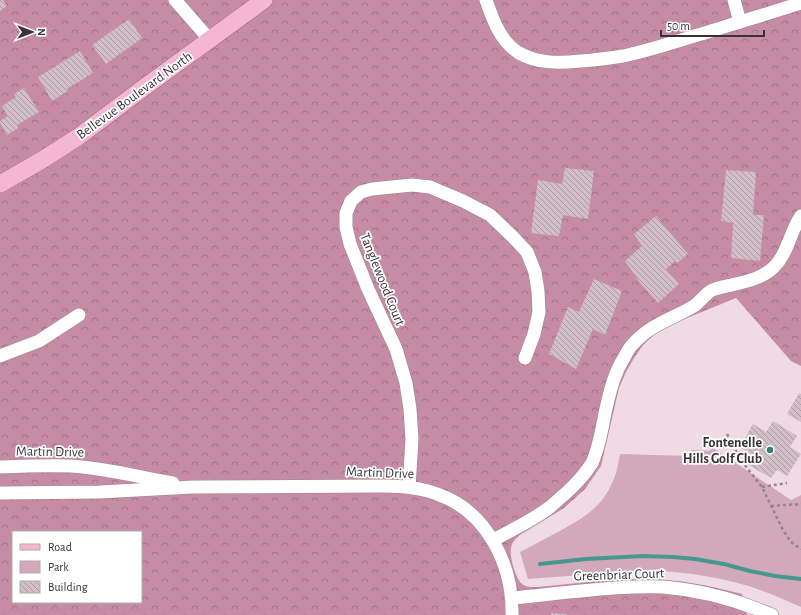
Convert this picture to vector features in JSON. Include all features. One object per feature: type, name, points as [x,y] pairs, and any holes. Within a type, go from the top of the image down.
[{"type":"main road","name":"Bellevue Boulevard North","points":[[0,184],[78,137],[264,0]]},
{"type":"street","points":[[175,0],[210,40]]},
{"type":"street","points":[[486,0],[493,22],[509,44],[519,53],[532,59],[547,62],[593,60],[623,56],[801,3]]},
{"type":"street","points":[[734,0],[740,22]]},
{"type":"street","name":"Tanglewood Court","points":[[410,487],[412,439],[410,409],[406,383],[396,349],[368,289],[350,244],[346,228],[346,214],[351,201],[361,192],[372,189],[412,185],[430,187],[463,201],[490,215],[527,252],[535,272],[539,312],[534,334],[525,358]]},
{"type":"street","points":[[493,540],[527,522],[550,507],[583,476],[592,462],[597,448],[612,384],[619,365],[632,345],[644,332],[682,313],[696,304],[713,289],[746,282],[762,276],[774,267],[785,252],[796,224],[801,216]]},
{"type":"street","points":[[0,356],[39,341],[79,315]]},
{"type":"street","name":"Martin Drive","points":[[0,466],[70,466],[89,468],[193,487]]},
{"type":"street","name":"Martin Drive","points":[[0,493],[99,492],[193,487],[383,486],[410,487],[424,490],[450,499],[467,510],[482,524],[502,557],[512,598],[512,615]]},
{"type":"street","name":"Greenbriar Court","points":[[512,598],[612,588],[663,587],[694,591],[723,598],[753,607],[772,615]]},
{"type":"path","points":[[727,434],[740,459],[762,487],[782,530],[791,542],[801,549]]},
{"type":"path","points":[[762,487],[787,483]]},
{"type":"path","points":[[771,506],[801,504]]},
{"type":"green space","points":[[0,0],[801,0],[801,366],[791,361],[736,298],[665,327],[643,345],[626,372],[619,388],[601,466],[585,489],[564,508],[520,535],[514,541],[511,548],[512,562],[515,573],[522,584],[528,587],[626,579],[678,581],[704,585],[742,594],[747,615],[0,615]]},
{"type":"green space","points":[[712,447],[791,500],[801,495],[801,607],[749,586],[693,574],[664,571],[635,571],[528,579],[520,552],[575,523],[596,507],[614,480],[620,454],[689,456],[691,450],[710,451]]},
{"type":"building","points":[[0,0],[3,0],[7,6],[0,11]]},
{"type":"building","points":[[129,19],[142,38],[106,64],[92,45]]},
{"type":"building","points":[[80,51],[93,73],[67,89],[68,91],[52,101],[38,77]]},
{"type":"building","points":[[24,88],[39,112],[17,125],[18,128],[7,135],[0,123],[0,121],[8,116],[2,106],[16,97],[14,94]]},
{"type":"building","points":[[565,168],[594,171],[588,219],[563,215],[559,236],[531,233],[538,180],[562,184]]},
{"type":"building","points":[[726,170],[756,172],[753,215],[764,215],[760,261],[731,258],[733,223],[721,221]]},
{"type":"building","points":[[656,216],[688,254],[677,263],[675,261],[666,269],[679,284],[658,303],[641,284],[625,261],[642,246],[634,234]]},
{"type":"building","points":[[594,279],[622,291],[605,335],[593,329],[576,369],[549,354],[568,307],[579,312]]},
{"type":"building","points":[[799,393],[801,394],[801,422],[787,414]]},
{"type":"building","name":"Fontenelle Hills Golf Club","points":[[773,421],[797,436],[790,447],[801,454],[787,476],[777,470],[771,478],[747,464],[752,455],[740,447],[753,424],[766,432]]},
{"type":"building","points":[[551,613],[567,614],[567,615],[551,615]]},
{"type":"waterway","points":[[540,564],[586,559],[643,556],[673,557],[695,559],[775,576],[801,579]]},
{"type":"place","name":"Fontenelle Hills Golf Club","points":[[770,450]]}]
